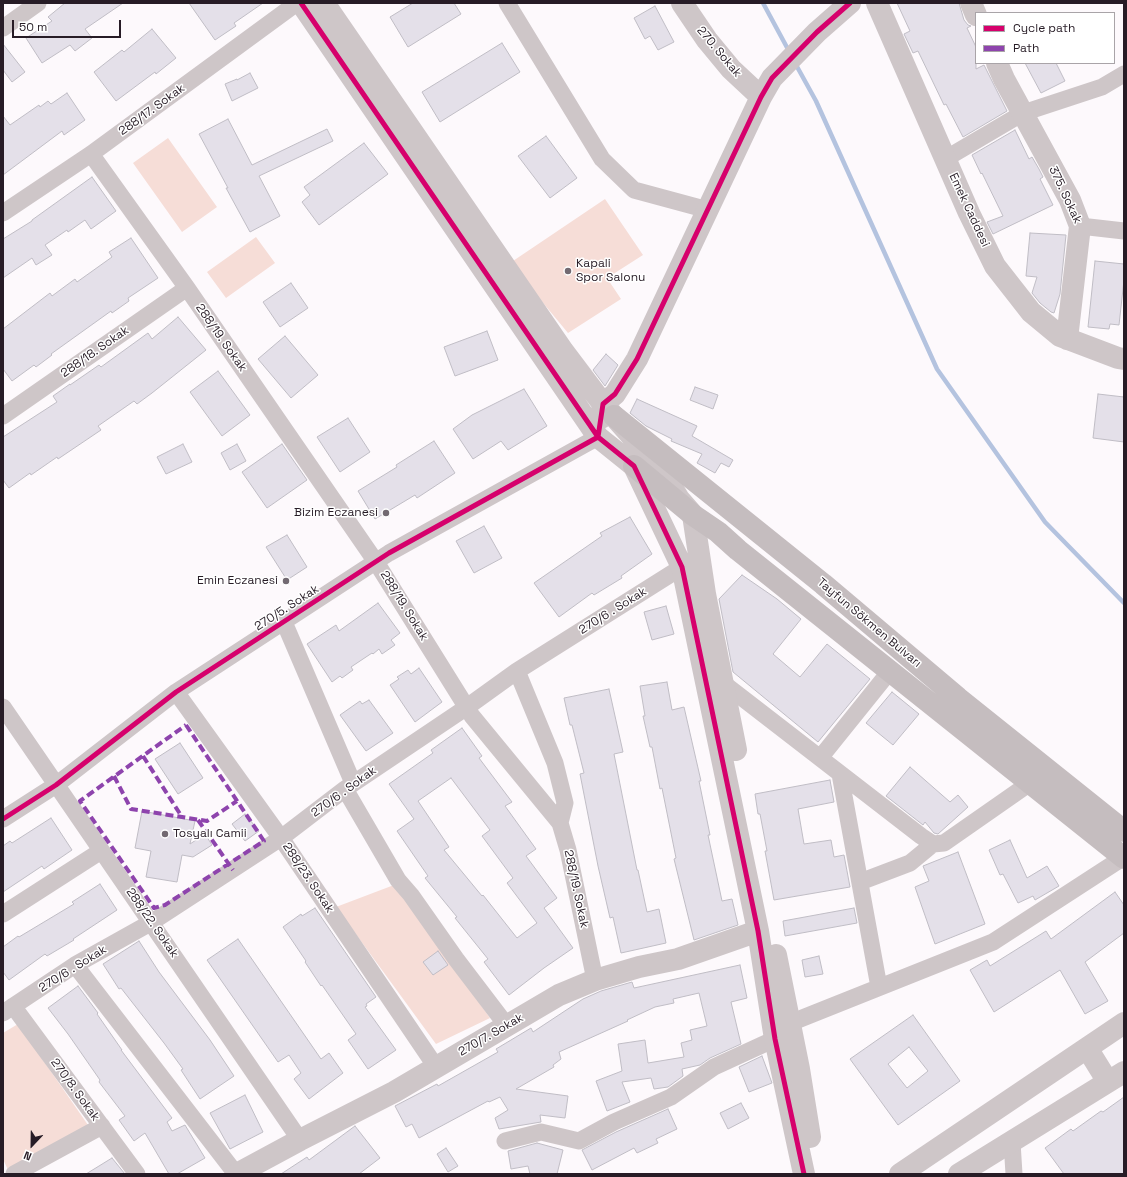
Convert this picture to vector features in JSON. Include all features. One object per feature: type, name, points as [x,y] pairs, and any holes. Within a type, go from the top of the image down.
[{"type":"main road","name":"Tayfun Sökmen Bulvarı","points":[[609,410],[823,584],[958,698],[1124,830]]},
{"type":"main road","name":"Tayfun Sökmen Bulvarı","points":[[634,466],[693,515],[718,532],[738,550],[1124,858]]},
{"type":"street","points":[[3,28],[38,3]]},
{"type":"street","name":"288/17. Sokak","points":[[3,213],[91,154],[298,3]]},
{"type":"street","points":[[301,3],[598,437],[634,466],[682,567],[758,931],[775,1039],[804,1174]]},
{"type":"street","points":[[325,3],[563,351],[609,410],[660,468],[679,499],[693,515],[705,594],[790,1023],[817,1174]]},
{"type":"street","points":[[507,3],[602,159],[634,190],[708,210]]},
{"type":"street","name":"270. Sokak","points":[[682,3],[707,40],[731,69],[761,97]]},
{"type":"street","points":[[598,437],[615,394],[637,359],[761,97],[772,78],[817,32],[850,3]]},
{"type":"street","name":"Emek Caddesi","points":[[877,3],[945,159],[995,266],[1031,312],[1060,336],[1124,359]]},
{"type":"street","points":[[971,3],[975,13]]},
{"type":"street","name":"375. Sokak","points":[[998,64],[1070,200],[1080,226],[1066,339]]},
{"type":"street","points":[[945,159],[1023,113],[1102,87],[1124,74]]},
{"type":"street","name":"288/19. Sokak","points":[[91,154],[187,288],[376,562],[472,716],[560,822],[568,850],[595,980]]},
{"type":"street","points":[[1080,226],[1124,231]]},
{"type":"street","name":"288/18. Sokak","points":[[3,416],[187,288]]},
{"type":"street","name":"270/5. Sokak","points":[[3,819],[56,785],[176,692],[389,553],[598,437]]},
{"type":"street","name":"270/6 . Sokak","points":[[8,1010],[75,965],[152,922],[281,838],[349,786],[467,707],[517,671],[682,567]]},
{"type":"street","points":[[284,622],[349,786],[398,880],[411,895],[456,959],[507,1026]]},
{"type":"street","points":[[517,671],[556,763],[564,804],[560,822]]},
{"type":"street","points":[[820,758],[890,671]]},
{"type":"street","points":[[723,683],[933,844]]},
{"type":"street","name":"288/23. Sokak","points":[[176,692],[281,838],[436,1067]]},
{"type":"street","name":"288/22. Sokak","points":[[3,707],[101,851],[152,922],[300,1140]]},
{"type":"street","points":[[840,774],[879,987]]},
{"type":"street","points":[[860,882],[910,863],[933,844],[944,843],[1030,782]]},
{"type":"street","points":[[3,914],[101,851]]},
{"type":"street","points":[[790,1023],[993,942],[1124,858]]},
{"type":"street","name":"270/7. Sokak","points":[[236,1174],[394,1092],[559,995],[595,980],[639,967],[678,959],[758,931]]},
{"type":"street","points":[[75,965],[236,1174]]},
{"type":"street","name":"270/8. Sokak","points":[[8,1010],[102,1126],[137,1174]]},
{"type":"street","points":[[912,1171],[1124,1023]]},
{"type":"street","points":[[505,1141],[541,1132],[579,1141],[614,1122],[670,1097],[714,1067],[775,1039]]},
{"type":"street","points":[[958,1174],[1116,1077],[1087,1048]]},
{"type":"street","points":[[14,1174],[102,1126]]},
{"type":"street","points":[[1012,1142],[1014,1174]]},
{"type":"shaded area","points":[[168,138],[217,207],[182,232],[133,163]]},
{"type":"shaded area","name":"Kapali Spor Salonu","points":[[605,199],[643,255],[607,278],[621,299],[568,333],[510,263]]},
{"type":"shaded area","points":[[256,237],[275,263],[226,298],[207,272]]},
{"type":"shaded area","points":[[394,885],[490,1018],[436,1044],[336,907]]},
{"type":"shaded area","points":[[18,1024],[88,1125],[8,1170],[3,1159],[3,1033]]},
{"type":"building","points":[[65,3],[123,3],[85,29],[92,38],[75,51],[70,45],[42,63],[26,38],[52,21],[48,17]]},
{"type":"building","points":[[189,3],[263,3],[234,23],[236,26],[215,40]]},
{"type":"building","points":[[413,3],[454,3],[461,14],[408,47],[390,17]]},
{"type":"building","points":[[897,3],[959,3],[964,20],[971,26],[967,28],[975,45],[976,69],[984,65],[1007,111],[963,137],[946,104],[944,105],[918,51],[913,53],[904,34],[910,31]]},
{"type":"building","points":[[655,6],[674,42],[658,50],[650,36],[645,39],[634,18]]},
{"type":"building","points":[[152,29],[176,58],[156,74],[155,72],[116,101],[94,72],[122,50],[124,52]]},
{"type":"building","points":[[502,43],[520,72],[440,122],[422,92]]},
{"type":"building","points":[[3,44],[25,72],[12,82],[3,70]]},
{"type":"building","points":[[1026,64],[1056,64],[1065,81],[1041,93]]},
{"type":"building","points":[[250,73],[258,88],[232,101],[225,84]]},
{"type":"building","points":[[67,93],[85,120],[64,135],[62,131],[3,175],[3,116],[10,125],[39,105],[40,107],[48,101],[51,104]]},
{"type":"building","points":[[228,119],[252,165],[327,129],[333,141],[259,176],[280,216],[250,232],[199,134]]},
{"type":"building","points":[[1015,130],[1029,159],[1032,157],[1039,169],[1043,177],[1040,179],[1053,205],[993,234],[987,222],[1003,216],[972,155]]},
{"type":"building","points":[[546,136],[577,178],[550,198],[518,156]]},
{"type":"building","points":[[364,143],[388,174],[319,225],[302,202],[310,195],[304,187]]},
{"type":"building","points":[[92,177],[116,211],[91,229],[85,220],[68,232],[67,230],[45,245],[52,255],[36,265],[32,258],[3,278],[3,239],[32,221]]},
{"type":"building","points":[[1030,233],[1066,235],[1060,294],[1054,313],[1040,303],[1032,293],[1037,277],[1026,276]]},
{"type":"building","points":[[131,238],[158,278],[128,298],[129,301],[112,313],[111,311],[51,354],[52,355],[36,367],[34,365],[12,381],[3,369],[3,329],[50,293],[52,296],[75,279],[77,282],[112,257],[109,252]]},
{"type":"building","points":[[1095,261],[1124,264],[1124,280],[1119,325],[1110,324],[1109,329],[1088,327]]},
{"type":"building","points":[[291,283],[308,308],[280,327],[263,302]]},
{"type":"building","points":[[178,317],[206,350],[137,404],[134,401],[98,426],[101,430],[58,459],[57,457],[31,475],[30,473],[9,488],[3,480],[3,437],[57,402],[53,396],[70,384],[99,365],[101,367],[148,333],[152,339]]},
{"type":"building","points":[[487,331],[498,360],[455,376],[444,347]]},
{"type":"building","points":[[285,336],[318,375],[291,398],[258,359]]},
{"type":"building","points":[[606,354],[618,365],[605,386],[593,370]]},
{"type":"building","points":[[218,371],[250,415],[222,436],[190,392]]},
{"type":"building","points":[[695,387],[718,395],[713,409],[690,400]]},
{"type":"building","points":[[524,389],[547,426],[508,450],[501,441],[473,459],[453,429],[472,415]]},
{"type":"building","points":[[1098,394],[1124,397],[1124,442],[1093,438]]},
{"type":"building","points":[[637,399],[697,426],[692,436],[733,460],[729,467],[721,463],[715,473],[697,463],[702,454],[671,441],[672,439],[646,426],[630,413]]},
{"type":"building","points":[[348,418],[370,452],[340,472],[317,437]]},
{"type":"building","points":[[434,441],[455,473],[417,498],[415,495],[375,519],[358,491],[397,467],[396,465]]},
{"type":"building","points":[[183,444],[192,462],[166,474],[157,457]]},
{"type":"building","points":[[237,444],[246,461],[230,470],[221,453]]},
{"type":"building","points":[[282,444],[307,480],[267,508],[242,472]]},
{"type":"building","points":[[630,517],[652,554],[621,576],[622,578],[594,595],[592,593],[559,617],[534,583],[602,536],[600,533]]},
{"type":"building","points":[[484,526],[502,558],[474,573],[456,541]]},
{"type":"building","points":[[287,535],[307,567],[287,580],[266,547]]},
{"type":"building","points":[[742,575],[777,599],[801,619],[773,654],[800,677],[827,644],[870,679],[818,742],[733,672],[719,599]]},
{"type":"building","points":[[378,603],[400,633],[391,640],[395,645],[382,654],[379,649],[373,654],[372,653],[351,667],[353,670],[342,678],[340,676],[332,682],[307,644],[336,625],[339,631]]},
{"type":"building","points":[[666,606],[674,634],[652,640],[644,612]]},
{"type":"building","points":[[419,668],[442,702],[415,722],[390,685],[399,679],[397,677],[408,670],[411,674]]},
{"type":"building","points":[[667,682],[672,710],[684,707],[701,781],[699,781],[710,835],[708,835],[722,901],[732,899],[738,925],[694,940],[674,859],[676,858],[662,788],[660,789],[652,747],[650,747],[643,716],[645,716],[640,686]]},
{"type":"building","points":[[609,689],[623,752],[614,754],[637,870],[647,912],[659,909],[666,943],[621,953],[613,917],[610,918],[598,866],[580,774],[584,773],[564,698]]},
{"type":"building","points":[[892,692],[919,714],[893,745],[866,723]]},
{"type":"building","points":[[369,700],[393,733],[366,751],[340,715],[360,701],[362,704]]},
{"type":"building","points":[[462,728],[482,756],[479,758],[512,802],[505,806],[536,849],[526,856],[557,898],[544,908],[573,948],[509,995],[484,962],[488,959],[455,918],[457,917],[425,878],[428,876],[397,831],[414,819],[389,784],[433,753],[431,750]],"holes":[[[451,778],[490,830],[482,836],[513,878],[507,883],[537,923],[517,938],[483,895],[482,896],[444,850],[449,847],[418,801]]]},
{"type":"building","points":[[180,743],[203,778],[178,794],[155,759]]},
{"type":"building","points":[[910,767],[950,802],[958,795],[968,807],[938,834],[934,833],[925,822],[923,825],[886,796]]},
{"type":"building","points":[[830,780],[834,802],[798,809],[804,844],[831,840],[834,857],[844,855],[850,887],[774,900],[765,851],[767,851],[755,794]]},
{"type":"building","name":"Tosyalı Camii","points":[[142,811],[195,821],[190,844],[205,834],[212,845],[193,857],[182,855],[177,882],[146,877],[151,851],[135,848]]},
{"type":"building","points":[[245,814],[259,831],[245,841],[232,824]]},
{"type":"building","points":[[51,818],[72,850],[44,869],[42,866],[3,892],[3,846],[10,841],[12,843]]},
{"type":"building","points":[[1010,840],[1027,878],[1047,866],[1059,886],[1035,900],[1033,896],[1018,903],[1003,874],[1000,875],[989,850]]},
{"type":"building","points":[[958,852],[985,924],[935,944],[915,887],[929,881],[923,866]]},
{"type":"building","points":[[100,884],[117,910],[73,939],[74,940],[47,956],[45,954],[9,980],[3,972],[3,947],[18,936],[19,937],[74,904],[72,902]]},
{"type":"building","points":[[1115,892],[1124,905],[1124,933],[1085,962],[1108,1001],[1085,1014],[1060,970],[994,1012],[970,970],[987,960],[990,966],[1046,931],[1051,939]]},
{"type":"building","points":[[315,908],[376,997],[366,1004],[367,1006],[365,1007],[396,1050],[368,1069],[348,1040],[356,1034],[322,985],[321,986],[283,927],[301,914],[302,916]]},
{"type":"building","points":[[854,908],[857,923],[785,936],[783,921]]},
{"type":"building","points":[[238,939],[321,1059],[329,1053],[343,1073],[309,1099],[294,1079],[301,1073],[289,1055],[278,1062],[207,960]]},
{"type":"building","points":[[139,941],[159,972],[210,1040],[234,1076],[200,1099],[181,1070],[183,1069],[121,988],[119,989],[103,964]]},
{"type":"building","points":[[438,951],[448,965],[433,975],[423,962]]},
{"type":"building","points":[[819,956],[823,974],[805,977],[802,960]]},
{"type":"building","points":[[740,965],[747,998],[731,1002],[741,1044],[710,1058],[700,1065],[682,1069],[683,1076],[668,1087],[654,1089],[651,1078],[622,1082],[630,1102],[607,1111],[596,1081],[622,1071],[618,1044],[645,1040],[648,1063],[684,1057],[681,1043],[692,1040],[690,1030],[707,1026],[699,993],[673,999],[674,1003],[655,1007],[627,1020],[628,1021],[559,1052],[561,1059],[553,1065],[554,1067],[516,1089],[568,1096],[565,1118],[540,1115],[541,1122],[499,1129],[495,1118],[508,1110],[500,1097],[489,1102],[488,1101],[419,1138],[412,1124],[406,1127],[395,1106],[437,1084],[438,1086],[498,1052],[496,1049],[531,1028],[533,1032],[583,999],[601,991],[632,982],[634,988]]},
{"type":"building","points":[[78,986],[98,1013],[97,1014],[121,1050],[172,1118],[167,1122],[172,1131],[185,1125],[205,1158],[177,1174],[169,1174],[145,1133],[134,1141],[119,1120],[125,1116],[99,1082],[100,1080],[48,1008]]},
{"type":"building","points":[[913,1015],[960,1081],[898,1125],[850,1059]],"holes":[[[909,1047],[928,1071],[907,1088],[888,1064]]]},
{"type":"building","points":[[762,1056],[772,1083],[749,1092],[739,1067]]},
{"type":"building","points":[[245,1095],[263,1132],[230,1149],[210,1113]]},
{"type":"building","points":[[1124,1097],[1124,1174],[1064,1174],[1045,1148],[1071,1129],[1073,1131]]},
{"type":"building","points":[[741,1103],[749,1118],[728,1129],[720,1113]]},
{"type":"building","points":[[668,1109],[677,1129],[656,1139],[658,1143],[637,1153],[634,1148],[592,1170],[582,1150],[616,1132]]},
{"type":"building","points":[[355,1126],[380,1158],[359,1174],[281,1174],[307,1157],[309,1160]]},
{"type":"building","points":[[537,1143],[563,1150],[557,1174],[530,1174],[528,1166],[511,1169],[508,1151]]},
{"type":"building","points":[[446,1148],[458,1166],[448,1172],[437,1154]]},
{"type":"building","points":[[112,1158],[125,1174],[86,1174]]},
{"type":"waterway","points":[[763,3],[790,53]]},
{"type":"waterway","points":[[795,63],[816,101],[937,369],[1045,522],[1124,603]]},
{"type":"marked path","points":[[186,725],[264,841],[165,905],[154,908],[80,801],[186,725]]},
{"type":"marked path","points":[[143,756],[182,817]]},
{"type":"marked path","points":[[114,776],[131,809],[207,821],[237,801]]},
{"type":"marked path","points":[[198,820],[233,870]]},
{"type":"cycle path","points":[[301,3],[598,437],[634,466],[682,567],[758,931],[775,1039],[804,1174]]},
{"type":"cycle path","points":[[3,819],[56,785],[176,692],[389,553],[598,437],[603,404],[615,394],[637,359],[761,97],[772,78],[817,32],[850,3]]},
{"type":"place","name":"Kapali Spor Salonu","points":[[568,271]]},
{"type":"place","name":"Bizim Eczanesi","points":[[386,513]]},
{"type":"place","name":"Emin Eczanesi","points":[[286,581]]},
{"type":"place","name":"Tosyalı Camii","points":[[165,834]]}]
